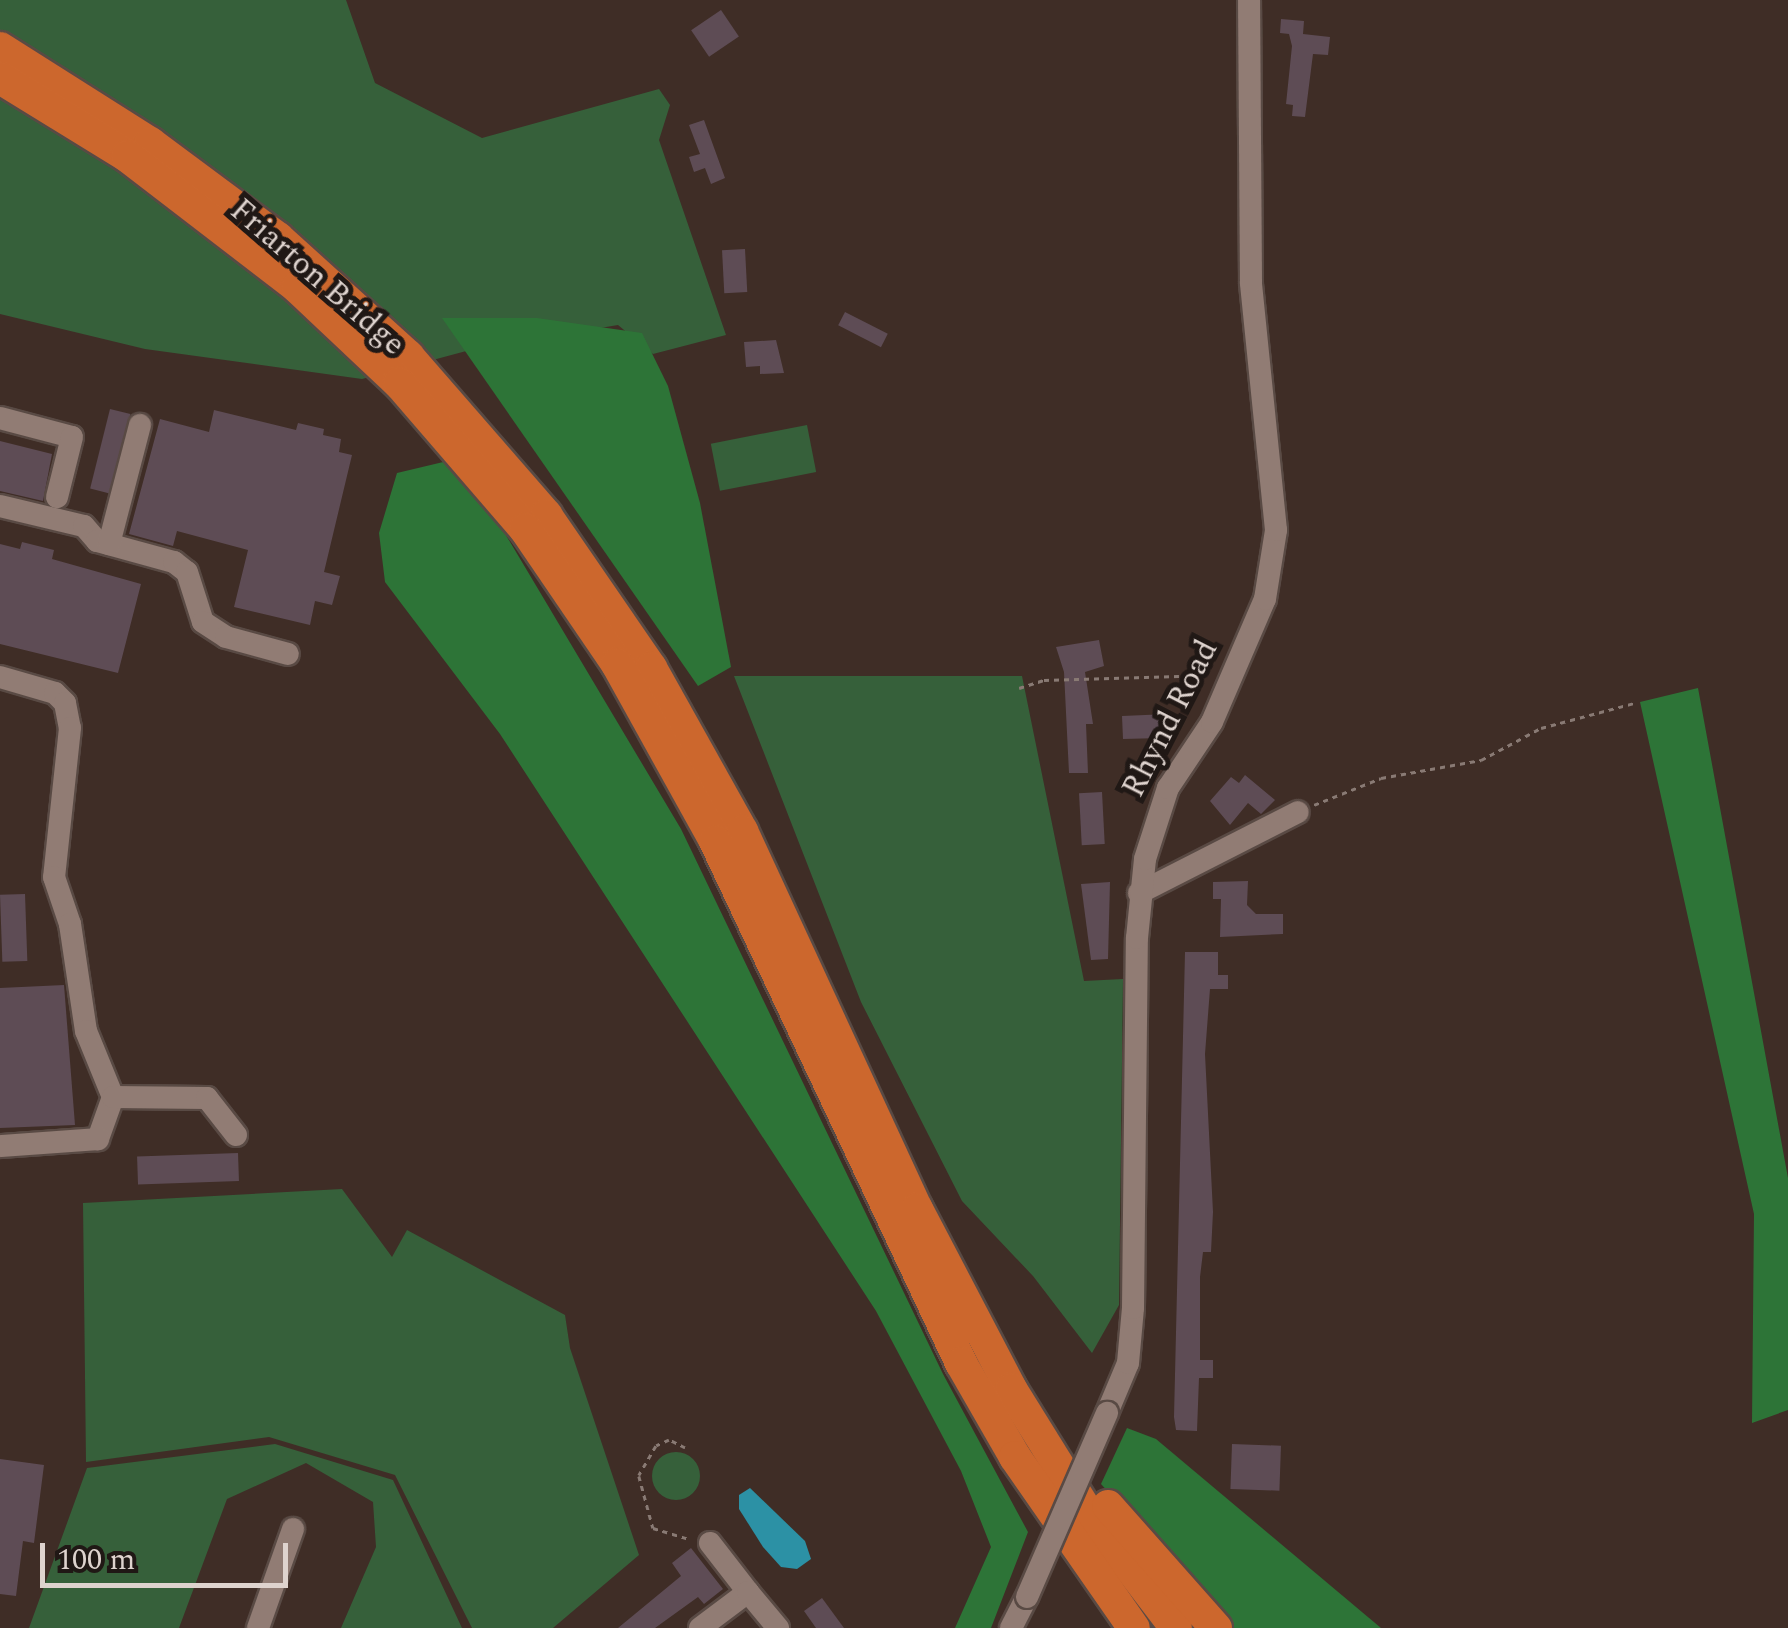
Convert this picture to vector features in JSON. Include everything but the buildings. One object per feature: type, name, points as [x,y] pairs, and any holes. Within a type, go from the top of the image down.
[{"type":"highway","name":"Friarton Bridge","points":[[0,48],[190,171],[330,282],[451,402],[572,572]]},
{"type":"highway","name":"Friarton Bridge","points":[[0,78],[126,156],[297,287],[439,426],[572,572]]},
{"type":"highway","points":[[572,572],[687,727],[742,831],[955,1285],[1058,1467],[1176,1628]]},
{"type":"highway","points":[[572,572],[715,840],[961,1363],[1015,1457],[1131,1623]]},
{"type":"highway","points":[[955,1285],[1107,1506],[1216,1628]]},
{"type":"street","name":"Rhynd Road","points":[[1012,1628],[1128,1363],[1133,1308],[1139,893],[1168,788],[1212,722],[1265,599],[1276,530],[1251,282],[1249,0]]},
{"type":"street","points":[[0,418],[72,437],[57,497]]},
{"type":"street","points":[[109,544],[140,424]]},
{"type":"street","points":[[0,506],[84,526],[109,544],[174,562],[187,572],[202,622],[226,636],[288,654]]},
{"type":"street","points":[[0,1146],[98,1139],[114,1097],[86,1031],[70,924],[54,877],[70,728],[65,702],[4,686]]},
{"type":"street","points":[[1139,893],[1298,812]]},
{"type":"street","points":[[114,1097],[207,1098],[236,1136]]},
{"type":"street","points":[[258,1628],[293,1529]]},
{"type":"street","points":[[710,1542],[778,1628]]},
{"type":"street","points":[[700,1628],[748,1592]]},
{"type":"path","points":[[1018,688],[1044,680],[1180,676]]},
{"type":"path","points":[[1298,812],[1381,778],[1481,760],[1541,728],[1634,703]]},
{"type":"path","points":[[685,1448],[669,1440],[644,1459],[639,1476],[650,1523],[710,1542]]},
{"type":"green space","points":[[0,0],[346,0],[375,83],[482,138],[659,89],[670,105],[659,140],[726,335],[653,354],[618,325],[470,350],[362,379],[145,349],[0,314]]},
{"type":"green space","points":[[442,318],[537,318],[642,333],[668,386],[700,503],[731,667],[698,686]]},
{"type":"green space","points":[[807,425],[816,472],[720,491],[711,444]]},
{"type":"green space","points":[[460,458],[681,829],[943,1374],[1028,1532],[991,1628],[955,1628],[991,1547],[961,1471],[876,1311],[500,734],[385,582],[379,533],[397,473]]},
{"type":"green space","points":[[734,676],[1022,676],[1084,981],[1123,979],[1119,1305],[1092,1353],[1033,1276],[962,1201],[861,1002]]},
{"type":"green space","points":[[1698,688],[1788,1178],[1788,1410],[1752,1423],[1754,1214],[1640,702]]},
{"type":"green space","points":[[342,1189],[392,1257],[407,1230],[565,1315],[570,1348],[639,1555],[553,1628],[472,1628],[395,1475],[269,1437],[86,1462],[83,1203]]},
{"type":"green space","points":[[1127,1428],[1156,1439],[1381,1628],[1231,1628],[1101,1484]]},
{"type":"green space","points":[[275,1444],[393,1480],[462,1628],[341,1628],[376,1547],[373,1502],[306,1463],[227,1499],[179,1628],[29,1628],[87,1468]]},
{"type":"green space","points":[[676,1452],[693,1459],[700,1476],[693,1493],[676,1500],[659,1493],[652,1476],[659,1459]]},
{"type":"water","points":[[750,1488],[805,1541],[811,1559],[797,1569],[781,1567],[739,1509],[739,1495]]}]
